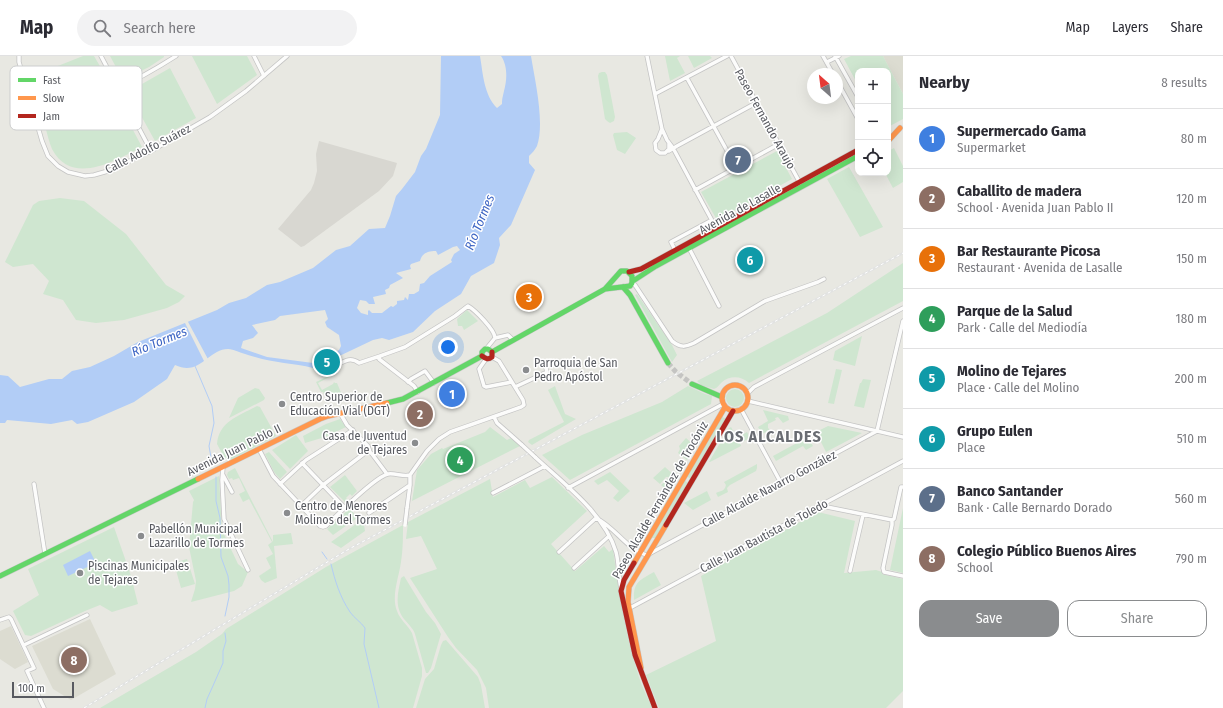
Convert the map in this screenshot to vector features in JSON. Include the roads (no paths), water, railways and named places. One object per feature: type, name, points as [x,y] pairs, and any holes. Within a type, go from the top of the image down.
[{"type":"main road","points":[[891,130],[902,127]]},
{"type":"main road","points":[[889,140],[902,127]]},
{"type":"main road","name":"Avenida de Lasalle","points":[[630,272],[641,269],[855,152]]},
{"type":"main road","name":"Avenida de Lasalle","points":[[632,283],[642,274],[855,158]]},
{"type":"main road","points":[[513,340],[605,289],[619,273],[623,271],[630,272],[632,276],[630,295]]},
{"type":"main road","points":[[616,276],[617,283],[630,295],[668,363]]},
{"type":"main road","points":[[605,289],[622,287],[632,283]]},
{"type":"main road","name":"Avenida Juan Pablo II","points":[[0,576],[320,419],[340,413],[403,400],[434,383],[483,360],[489,359],[492,354],[513,340]]},
{"type":"main road","points":[[483,360],[482,352],[486,349],[490,349],[492,354]]},
{"type":"main road","points":[[692,384],[722,395]]},
{"type":"main road","points":[[739,385],[746,392],[748,401],[741,409],[733,411],[724,406],[722,395],[728,387],[739,385]]},
{"type":"main road","name":"Paseo Alcalde Fernández de Trocóniz","points":[[655,708],[642,676],[640,658],[621,591],[624,580],[639,553],[724,406]]},
{"type":"main road","name":"Paseo Alcalde Fernández de Trocóniz","points":[[627,609],[628,591],[631,582],[733,411]]},
{"type":"street","name":"Calle Adolfo Suárez","points":[[19,56],[20,66]]},
{"type":"street","points":[[101,56],[106,66]]},
{"type":"street","points":[[142,77],[176,56]]},
{"type":"street","points":[[254,56],[264,76]]},
{"type":"street","name":"Calle Adolfo Suárez","points":[[39,130],[48,156],[58,166],[76,175],[94,175],[151,151],[210,117],[246,91],[287,56]]},
{"type":"street","points":[[647,56],[662,129],[716,228]]},
{"type":"street","points":[[655,94],[727,56]]},
{"type":"street","name":"Paseo Fernando Araujo","points":[[730,56],[800,183]]},
{"type":"street","points":[[823,56],[830,68]]},
{"type":"street","points":[[827,62],[837,56],[855,92]]},
{"type":"street","points":[[686,78],[736,168]]},
{"type":"street","points":[[843,92],[855,114]]},
{"type":"street","points":[[662,129],[655,143],[656,150],[660,153],[667,152],[756,103]]},
{"type":"street","points":[[140,130],[151,151]]},
{"type":"street","points":[[658,139],[663,138],[668,141]]},
{"type":"street","points":[[667,152],[669,147],[668,141]]},
{"type":"street","points":[[695,190],[779,144]]},
{"type":"street","points":[[667,152],[676,155]]},
{"type":"street","name":"Avenida de Lasalle","points":[[676,250],[671,242],[712,220]]},
{"type":"street","points":[[689,248],[719,306]]},
{"type":"street","points":[[632,283],[635,285],[672,341],[679,346],[684,347],[694,343],[765,301],[824,279]]},
{"type":"street","points":[[335,372],[335,366],[348,360],[354,360],[359,363],[379,357],[405,346],[455,316],[468,306],[492,329],[495,334],[495,338]]},
{"type":"street","points":[[746,392],[903,308]]},
{"type":"street","points":[[877,431],[903,321]]},
{"type":"street","points":[[486,349],[495,338],[508,335],[513,340]]},
{"type":"street","points":[[405,525],[410,475],[430,448],[442,437],[470,425],[521,407],[524,404],[499,361],[492,354]]},
{"type":"street","points":[[379,357],[379,359],[418,392]]},
{"type":"street","points":[[483,360],[479,370],[484,386],[486,387],[512,382]]},
{"type":"street","points":[[515,388],[547,372],[546,368]]},
{"type":"street","points":[[408,382],[425,371],[434,383]]},
{"type":"street","points":[[748,401],[903,437]]},
{"type":"street","points":[[568,488],[724,406]]},
{"type":"street","points":[[741,409],[781,483]]},
{"type":"street","points":[[340,413],[348,425],[368,446],[370,452],[387,474]]},
{"type":"street","points":[[494,417],[497,423],[584,503],[596,518],[609,536],[616,552],[621,591]]},
{"type":"street","points":[[280,484],[302,463],[354,430]]},
{"type":"street","name":"Calle Alcalde Navarro González","points":[[647,555],[877,431]]},
{"type":"street","points":[[259,449],[270,472],[320,526],[323,527],[326,526],[362,492],[387,474],[410,475]]},
{"type":"street","points":[[301,506],[323,485],[365,453],[370,452]]},
{"type":"street","name":"Calle Juan Bautista de Toledo","points":[[627,609],[903,461]]},
{"type":"street","points":[[302,463],[345,508]]},
{"type":"street","points":[[223,466],[222,480],[224,519],[248,570]]},
{"type":"street","points":[[493,493],[545,466]]},
{"type":"street","points":[[223,475],[232,492]]},
{"type":"street","points":[[34,484],[45,554]]},
{"type":"street","points":[[369,513],[410,485]]},
{"type":"street","points":[[902,487],[894,518],[892,520],[893,524],[883,568],[884,572],[903,576]]},
{"type":"street","points":[[825,503],[827,507],[892,520]]},
{"type":"street","points":[[850,571],[863,515]]},
{"type":"street","points":[[596,518],[605,522],[639,553],[647,555]]},
{"type":"street","points":[[560,552],[596,518]]},
{"type":"street","points":[[574,568],[609,536]]},
{"type":"street","points":[[655,542],[661,548]]},
{"type":"street","points":[[619,576],[624,580],[631,582]]},
{"type":"street","points":[[24,645],[87,615]]},
{"type":"street","points":[[0,620],[9,617],[12,619],[34,668],[27,671],[44,708]]},
{"type":"water","name":"Río Tormes","points":[[441,56],[480,56],[487,91],[489,97],[497,108],[502,104],[506,78],[505,64],[501,56],[531,56],[540,114],[537,146],[529,156],[529,163],[535,170],[511,225],[499,238],[500,245],[494,263],[471,276],[461,294],[435,311],[413,332],[389,340],[382,338],[373,340],[333,359],[331,355],[339,350],[341,346],[339,335],[327,327],[325,322],[328,319],[325,310],[280,316],[275,320],[252,325],[258,333],[253,338],[243,341],[241,348],[267,357],[313,363],[319,360],[322,364],[313,368],[262,359],[230,349],[221,350],[191,368],[184,368],[175,365],[167,379],[134,402],[88,422],[77,424],[72,420],[51,424],[7,420],[5,423],[0,423],[0,375],[8,376],[20,387],[49,379],[62,379],[72,371],[90,367],[114,356],[138,342],[217,310],[229,303],[246,298],[267,285],[280,282],[313,268],[336,250],[350,246],[369,229],[385,228],[396,196],[415,172],[440,115]],"holes":[[[457,246],[460,250],[454,254],[451,260],[452,262],[430,276],[424,283],[420,284],[419,291],[414,294],[409,294],[408,300],[405,297],[404,300],[397,301],[397,304],[393,307],[391,306],[382,313],[372,313],[369,310],[368,315],[361,313],[357,308],[360,300],[366,301],[369,304],[375,304],[373,297],[386,294],[385,290],[389,288],[390,285],[403,278],[396,273],[411,269],[411,264],[420,261],[422,256],[426,253],[436,251],[438,255]]]},
{"type":"water","points":[[90,551],[96,563],[68,576],[63,565]]},
{"type":"waterway","points":[[195,366],[212,406],[214,423],[209,446],[212,463]]},
{"type":"waterway","points":[[216,477],[216,501],[220,518],[221,557],[228,576],[229,585],[229,597],[225,616]]},
{"type":"waterway","points":[[322,552],[327,559]]},
{"type":"waterway","points":[[331,564],[343,601],[352,614],[365,628],[364,644],[379,708]]},
{"type":"waterway","points":[[205,708],[207,699],[223,663],[223,651],[226,641],[225,633]]},
{"type":"tunnel","points":[[668,363],[676,372],[692,384]]},
{"type":"railway","points":[[84,708],[349,549],[903,253]]},
{"type":"place","name":"Banco Santander","points":[[738,160]]},
{"type":"place","name":"Grupo Eulen","points":[[750,260]]},
{"type":"place","name":"Bar Restaurante Picosa","points":[[529,297]]},
{"type":"place","name":"Molino de Tejares","points":[[327,362]]},
{"type":"place","name":"Parroquia de San Pedro Apóstol","points":[[526,370]]},
{"type":"place","name":"Supermercado Gama","points":[[452,394]]},
{"type":"place","name":"Centro Superior de Educación Vial (DGT)","points":[[282,404]]},
{"type":"place","name":"Caballito de madera","points":[[420,414]]},
{"type":"place","name":"Casa de Juventud de Tejares","points":[[415,443]]},
{"type":"place","name":"Parque de la Salud","points":[[460,460]]},
{"type":"place","name":"Centro de Menores Molinos del Tormes","points":[[287,513]]},
{"type":"place","name":"Pabellón Municipal Lazarillo de Tormes","points":[[141,536]]},
{"type":"place","name":"Piscinas Municipales de Tejares","points":[[80,573]]},
{"type":"place","name":"Colegio Público Buenos Aires","points":[[74,660]]},
{"type":"district","name":"LOS ALCALDES","points":[[769,436]]}]
